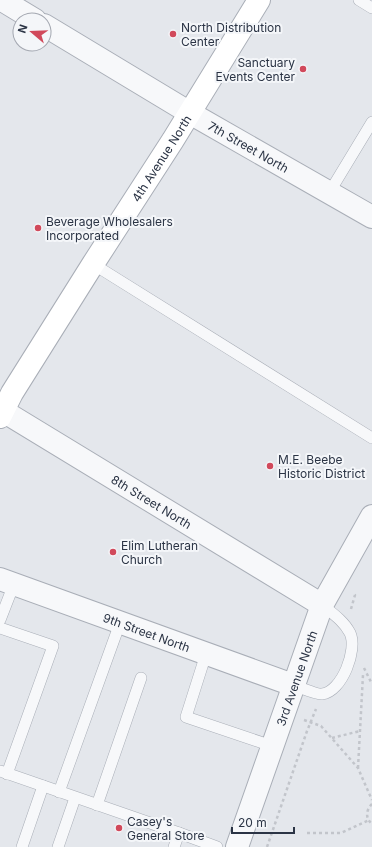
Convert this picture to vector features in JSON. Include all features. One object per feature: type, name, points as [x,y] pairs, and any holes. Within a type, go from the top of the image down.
[{"type":"street","points":[[2,0],[22,12]]},
{"type":"street","name":"4th Avenue North","points":[[1,413],[93,264],[174,140],[259,0]]},
{"type":"street","name":"7th Street North","points":[[52,30],[190,113],[372,217]]},
{"type":"street","name":"8th Street North","points":[[1,413],[322,605]]},
{"type":"street","name":"3rd Avenue North","points":[[238,847],[322,605],[372,516]]},
{"type":"street","name":"9th Street North","points":[[7,582],[293,685]]},
{"type":"lane","points":[[359,0],[372,8]]},
{"type":"lane","points":[[329,193],[372,122]]},
{"type":"lane","points":[[93,264],[372,438]]},
{"type":"lane","points":[[0,620],[7,582]]},
{"type":"lane","points":[[293,685],[321,695],[330,692],[338,684],[350,659],[352,647],[351,635],[345,625],[322,605]]},
{"type":"lane","points":[[59,792],[120,623]]},
{"type":"lane","points":[[0,628],[53,646],[3,773],[217,847]]},
{"type":"lane","points":[[206,654],[186,717],[272,746]]},
{"type":"lane","points":[[97,805],[140,678]]},
{"type":"lane","points":[[22,847],[43,786]]},
{"type":"lane","points":[[58,847],[75,798]]},
{"type":"lane","points":[[174,847],[179,833]]},
{"type":"path","points":[[358,768],[363,666],[372,684]]},
{"type":"path","points":[[268,847],[310,722],[318,703]]},
{"type":"path","points":[[300,718],[321,726],[332,738],[358,768],[372,800]]},
{"type":"path","points":[[332,738],[360,731]]},
{"type":"path","points":[[372,804],[367,813],[368,820],[372,824]]},
{"type":"path","points":[[307,833],[341,832],[368,820]]},
{"type":"place","name":"North Distribution Center","points":[[173,34]]},
{"type":"place","name":"Sanctuary Events Center","points":[[303,69]]},
{"type":"place","name":"Beverage Wholesalers Incorporated","points":[[38,228]]},
{"type":"place","name":"M.E. Beebe Historic District","points":[[270,466]]},
{"type":"place","name":"Elim Lutheran Church","points":[[113,552]]},
{"type":"place","name":"Casey's General Store","points":[[119,828]]}]
